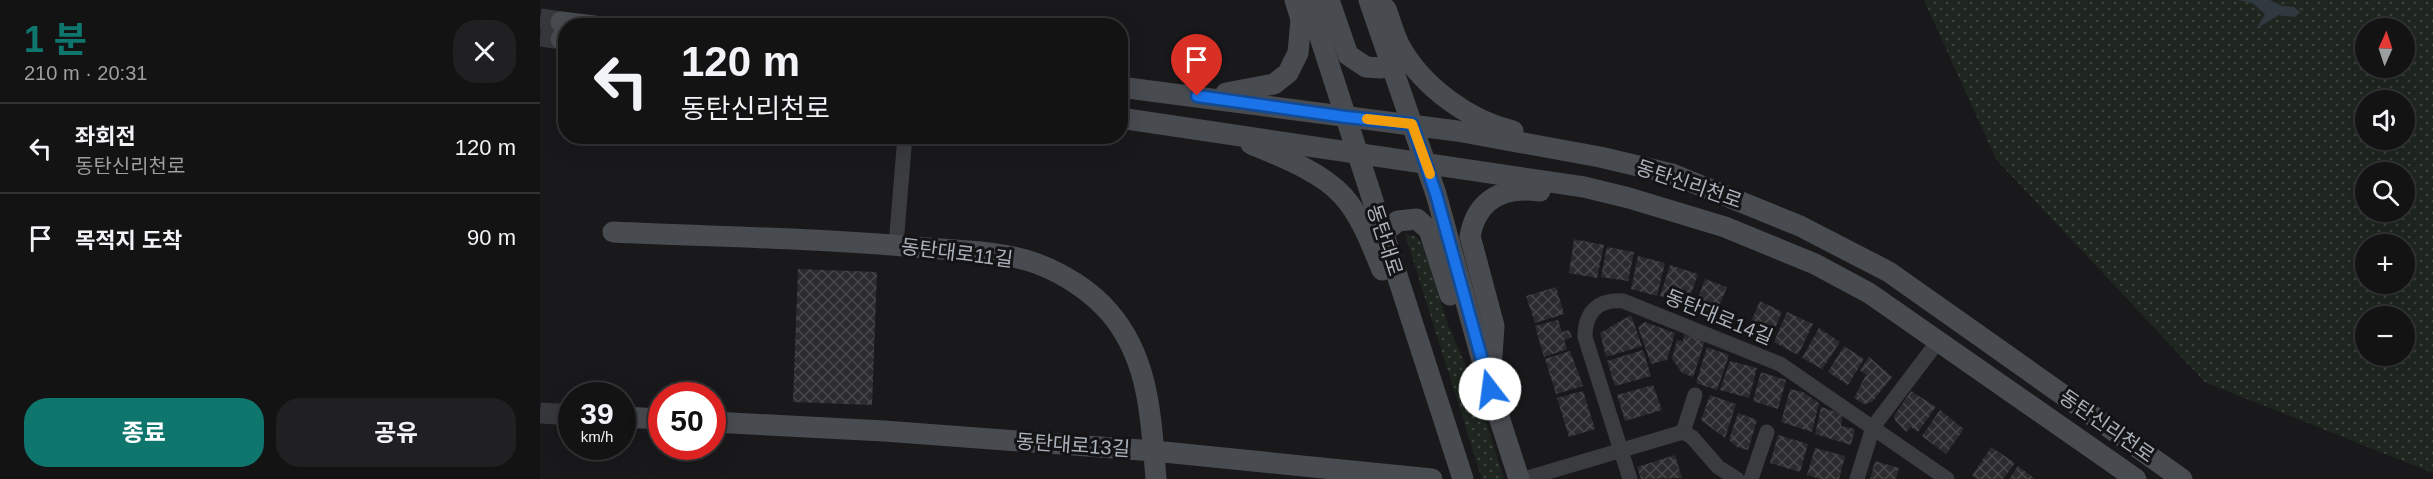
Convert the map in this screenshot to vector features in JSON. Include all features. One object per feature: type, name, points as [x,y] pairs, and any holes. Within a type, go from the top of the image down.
[{"type":"main road","points":[[1197,96],[1238,92],[1274,84],[1288,73],[1298,53],[1301,19],[1296,0]]},
{"type":"main road","name":"동탄대로","points":[[1308,0],[1463,479]]},
{"type":"main road","points":[[1329,0],[1348,55],[1366,67],[1381,68],[1389,61]]},
{"type":"main road","points":[[1369,0],[1427,163],[1490,389],[1519,479]]},
{"type":"main road","points":[[1383,0],[1401,47],[1417,70],[1451,103],[1500,128],[1560,141],[1600,157]]},
{"type":"main road","name":"동탄신리천로","points":[[1128,88],[1412,124],[1600,157],[1672,174],[1800,226],[1879,267],[1933,302],[2182,479]]},
{"type":"main road","name":"동탄신리천로","points":[[1128,119],[1584,187],[1672,210],[1765,242],[1815,264],[1869,293],[2136,479]]},
{"type":"main road","points":[[1220,131],[1308,170],[1343,196],[1369,237],[1435,393]]},
{"type":"main road","points":[[1490,389],[1494,326],[1470,236],[1473,222],[1481,208],[1503,193],[1521,188],[1593,200],[1639,211],[1672,210]]},
{"type":"main road","points":[[1383,233],[1398,221],[1417,219],[1429,230],[1462,331],[1490,389]]},
{"type":"main road","name":"동탄대로11길","points":[[613,232],[896,245],[999,255],[1037,264],[1068,278],[1108,311],[1126,336],[1138,360],[1152,417],[1156,479]]},
{"type":"main road","name":"동탄대로13길","points":[[726,423],[884,431],[1154,451],[1432,479]]},
{"type":"street","points":[[896,245],[904,144]]},
{"type":"street","name":"동탄대로14길","points":[[1630,479],[1584,337],[1587,318],[1592,310],[1612,300],[1623,302],[1780,364],[1947,479]]},
{"type":"street","points":[[1857,479],[1873,427],[1938,340]]},
{"type":"street","points":[[1683,432],[1695,395]]},
{"type":"street","points":[[1524,479],[1683,432],[1692,437],[1718,467],[1737,479]]},
{"type":"street","points":[[1751,479],[1767,432]]},
{"type":"shaded area","points":[[1924,0],[2433,0],[2433,473],[2205,382],[1996,159]]},
{"type":"shaded area","points":[[2238,0],[2270,0],[2282,6],[2294,7],[2300,12],[2295,17],[2279,15],[2256,29],[2265,14],[2252,3]]},
{"type":"shaded area","points":[[1405,234],[1415,236],[1422,243],[1448,325],[1476,390],[1504,479],[1482,479]]},
{"type":"building","points":[[1574,239],[1604,245],[1597,278],[1569,273]]},
{"type":"building","points":[[1607,247],[1634,252],[1628,281],[1601,277]]},
{"type":"building","points":[[1638,256],[1665,263],[1657,296],[1631,289]]},
{"type":"building","points":[[1670,265],[1698,274],[1687,305],[1660,296]]},
{"type":"building","points":[[798,269],[877,272],[872,405],[793,402]]},
{"type":"building","points":[[1705,279],[1727,287],[1716,314],[1695,307]]},
{"type":"building","points":[[1556,287],[1564,314],[1535,323],[1526,296]]},
{"type":"building","points":[[1760,301],[1782,312],[1770,339],[1748,329]]},
{"type":"building","points":[[1787,312],[1813,324],[1798,355],[1774,342]]},
{"type":"building","points":[[1631,315],[1642,346],[1606,357],[1600,333]]},
{"type":"building","points":[[1558,320],[1562,332],[1569,330],[1572,337],[1564,340],[1567,349],[1544,357],[1535,326]]},
{"type":"building","points":[[1645,322],[1675,333],[1667,360],[1651,364],[1638,327]]},
{"type":"building","points":[[1819,328],[1840,342],[1822,369],[1802,358]]},
{"type":"building","points":[[1684,334],[1705,340],[1693,377],[1682,373],[1672,359],[1677,340],[1683,341]]},
{"type":"building","points":[[1844,346],[1864,359],[1848,385],[1828,372]]},
{"type":"building","points":[[1707,347],[1729,355],[1717,390],[1696,383]]},
{"type":"building","points":[[1643,350],[1651,376],[1615,386],[1607,361]]},
{"type":"building","points":[[1570,351],[1583,386],[1556,394],[1545,359]]},
{"type":"building","points":[[1869,357],[1892,377],[1872,402],[1864,404],[1854,398],[1866,375],[1860,370]]},
{"type":"building","points":[[1730,361],[1757,368],[1749,398],[1720,390]]},
{"type":"building","points":[[1761,372],[1786,380],[1778,409],[1753,401]]},
{"type":"building","points":[[1653,385],[1662,410],[1625,421],[1617,395]]},
{"type":"building","points":[[1790,389],[1803,392],[1819,403],[1812,432],[1781,422]]},
{"type":"building","points":[[1583,391],[1595,429],[1569,437],[1557,398]]},
{"type":"building","points":[[1911,391],[1936,407],[1918,432],[1911,427],[1906,432],[1894,416]]},
{"type":"building","points":[[1710,395],[1736,404],[1725,438],[1701,420]]},
{"type":"building","points":[[1821,407],[1843,414],[1841,426],[1855,429],[1851,445],[1815,434]]},
{"type":"building","points":[[1940,410],[1964,429],[1946,454],[1922,436]]},
{"type":"building","points":[[1738,413],[1757,420],[1748,450],[1737,447],[1729,440]]},
{"type":"building","points":[[1778,435],[1808,444],[1800,472],[1770,463]]},
{"type":"building","points":[[1991,447],[2015,463],[2003,479],[1978,479],[1972,476]]},
{"type":"building","points":[[1815,448],[1845,456],[1839,479],[1820,479],[1807,475]]},
{"type":"building","points":[[1675,455],[1682,478],[1641,479],[1637,467]]},
{"type":"building","points":[[1875,461],[1899,468],[1896,479],[1870,479]]},
{"type":"building","points":[[2018,466],[2035,479],[2009,479]]},
{"type":"tunnel","points":[[540,19],[558,22]]},
{"type":"tunnel","points":[[540,36],[558,39]]},
{"type":"tunnel","points":[[540,413],[558,414]]},
{"type":"slow traffic","points":[[1367,119],[1412,124],[1430,174]]},
{"type":"route","points":[[1197,96],[1412,124],[1427,163],[1490,389]]}]
